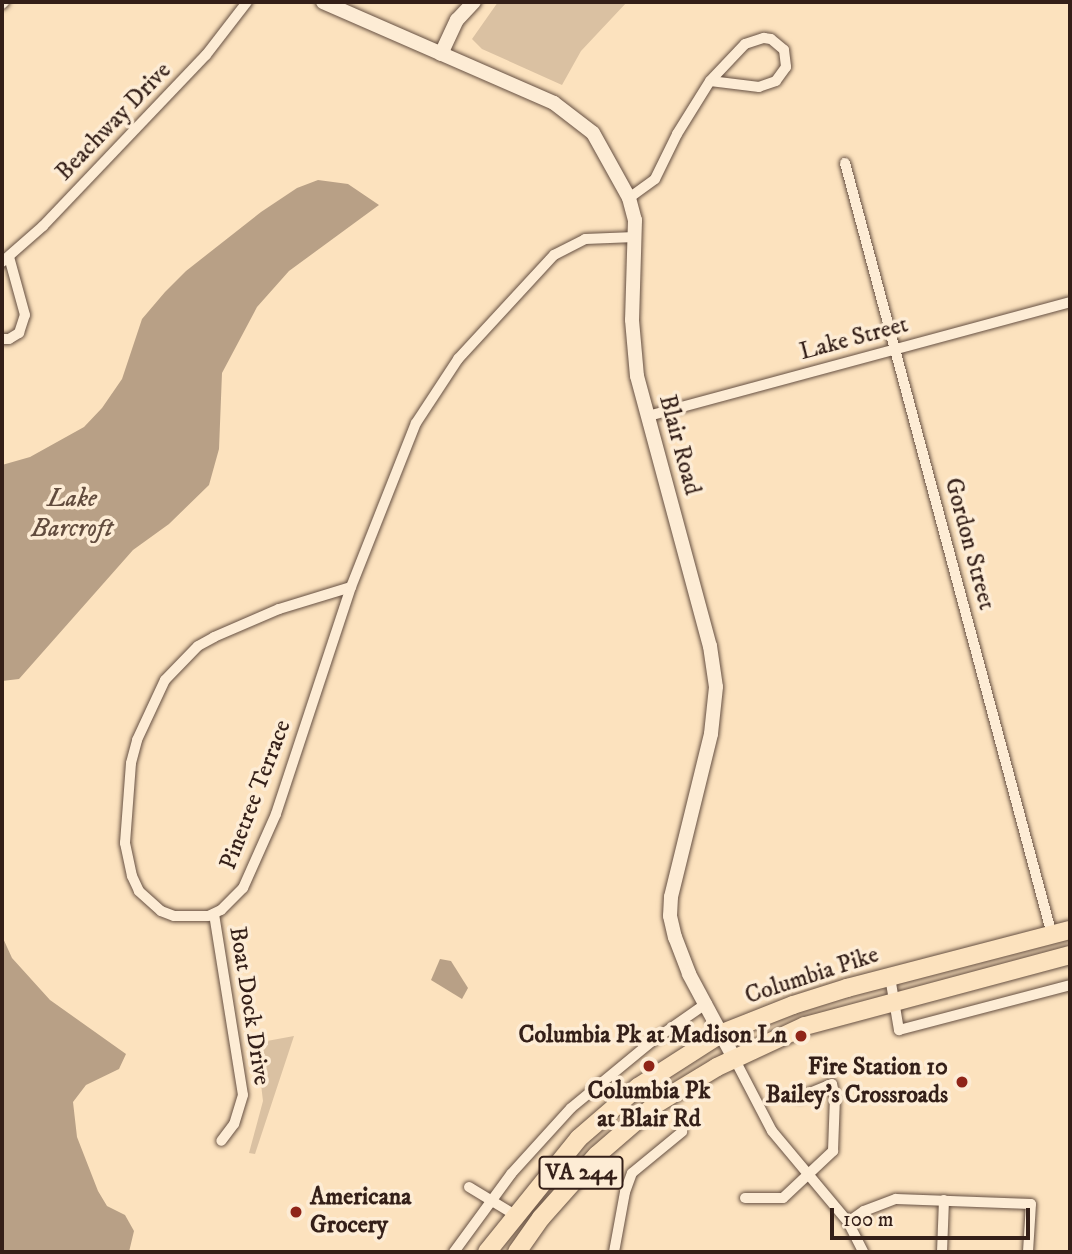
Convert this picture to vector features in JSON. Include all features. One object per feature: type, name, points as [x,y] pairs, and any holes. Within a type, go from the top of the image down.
[{"type":"main road","name":"Columbia Pike","points":[[487,1252],[579,1138],[638,1087],[722,1033],[793,1004],[1070,930]]},
{"type":"main road","name":"Columbia Pike","points":[[517,1252],[541,1219],[597,1155],[656,1104],[734,1058],[805,1026],[1070,955]]},
{"type":"street","name":"Beachway Drive","points":[[6,260],[43,226],[206,55],[247,2]]},
{"type":"street","name":"Blair Road","points":[[323,2],[554,103],[577,118],[603,146],[629,198],[635,237],[634,351],[648,416],[710,646],[716,687],[711,734],[671,906],[681,954],[734,1058]]},
{"type":"street","points":[[441,54],[457,20],[474,2]]},
{"type":"street","points":[[629,198],[654,179],[677,134],[710,81],[744,44],[771,39],[784,50],[786,68],[771,83],[759,87],[710,81]]},
{"type":"street","name":"Gordon Street","points":[[845,163],[1052,935]]},
{"type":"street","name":"Pinetree Terrace","points":[[214,914],[233,900],[255,866],[276,814],[351,587],[416,424],[457,359],[554,255],[585,239],[635,237]]},
{"type":"street","points":[[2,339],[19,333],[25,314],[6,260]]},
{"type":"street","name":"Lake Street","points":[[648,416],[1070,302]]},
{"type":"street","points":[[214,914],[191,918],[160,911],[139,891],[132,876],[125,843],[126,815],[131,763],[144,721],[166,680],[198,646],[241,623],[351,587]]},
{"type":"street","name":"Boat Dock Drive","points":[[214,914],[243,1095],[234,1124],[220,1141]]},
{"type":"street","points":[[890,977],[899,1030],[1070,985]]},
{"type":"street","points":[[454,1252],[491,1200],[541,1139],[572,1108],[652,1042],[707,1003]]},
{"type":"street","points":[[734,1058],[772,1131],[848,1222],[863,1252]]},
{"type":"street","points":[[746,1198],[779,1200],[833,1151],[835,1097],[832,1084],[800,1097]]},
{"type":"street","points":[[614,1252],[625,1192],[632,1173],[682,1132]]},
{"type":"street","points":[[469,1187],[515,1215]]},
{"type":"street","points":[[848,1222],[864,1211],[896,1199],[1031,1203],[1028,1252]]},
{"type":"street","points":[[942,1252],[944,1200]]},
{"type":"shaded area","points":[[498,2],[627,2],[581,51],[562,85],[482,49],[472,39]]},
{"type":"shaded area","points":[[294,1036],[255,1154],[249,1153],[263,1101],[256,1043]]},
{"type":"water","name":"Lake Barcroft","points":[[318,180],[348,184],[379,205],[289,271],[257,307],[222,373],[219,449],[209,485],[169,524],[133,550],[19,679],[2,681],[2,465],[30,457],[84,427],[102,408],[122,379],[142,319],[165,292],[186,271],[261,212],[297,188]]},
{"type":"water","points":[[2,936],[12,958],[50,1000],[126,1054],[119,1069],[86,1085],[73,1102],[77,1137],[98,1191],[107,1206],[125,1215],[134,1231],[129,1252],[2,1252]]},
{"type":"water","points":[[440,959],[451,961],[468,988],[462,999],[431,980]]},
{"type":"place","name":"Columbia Pk at Madison Ln","points":[[801,1036]]},
{"type":"place","name":"Columbia Pk at Blair Rd","points":[[649,1066]]},
{"type":"place","name":"Fire Station 10 Bailey's Crossroads","points":[[962,1082]]},
{"type":"place","name":"Americana Grocery","points":[[296,1212]]}]
